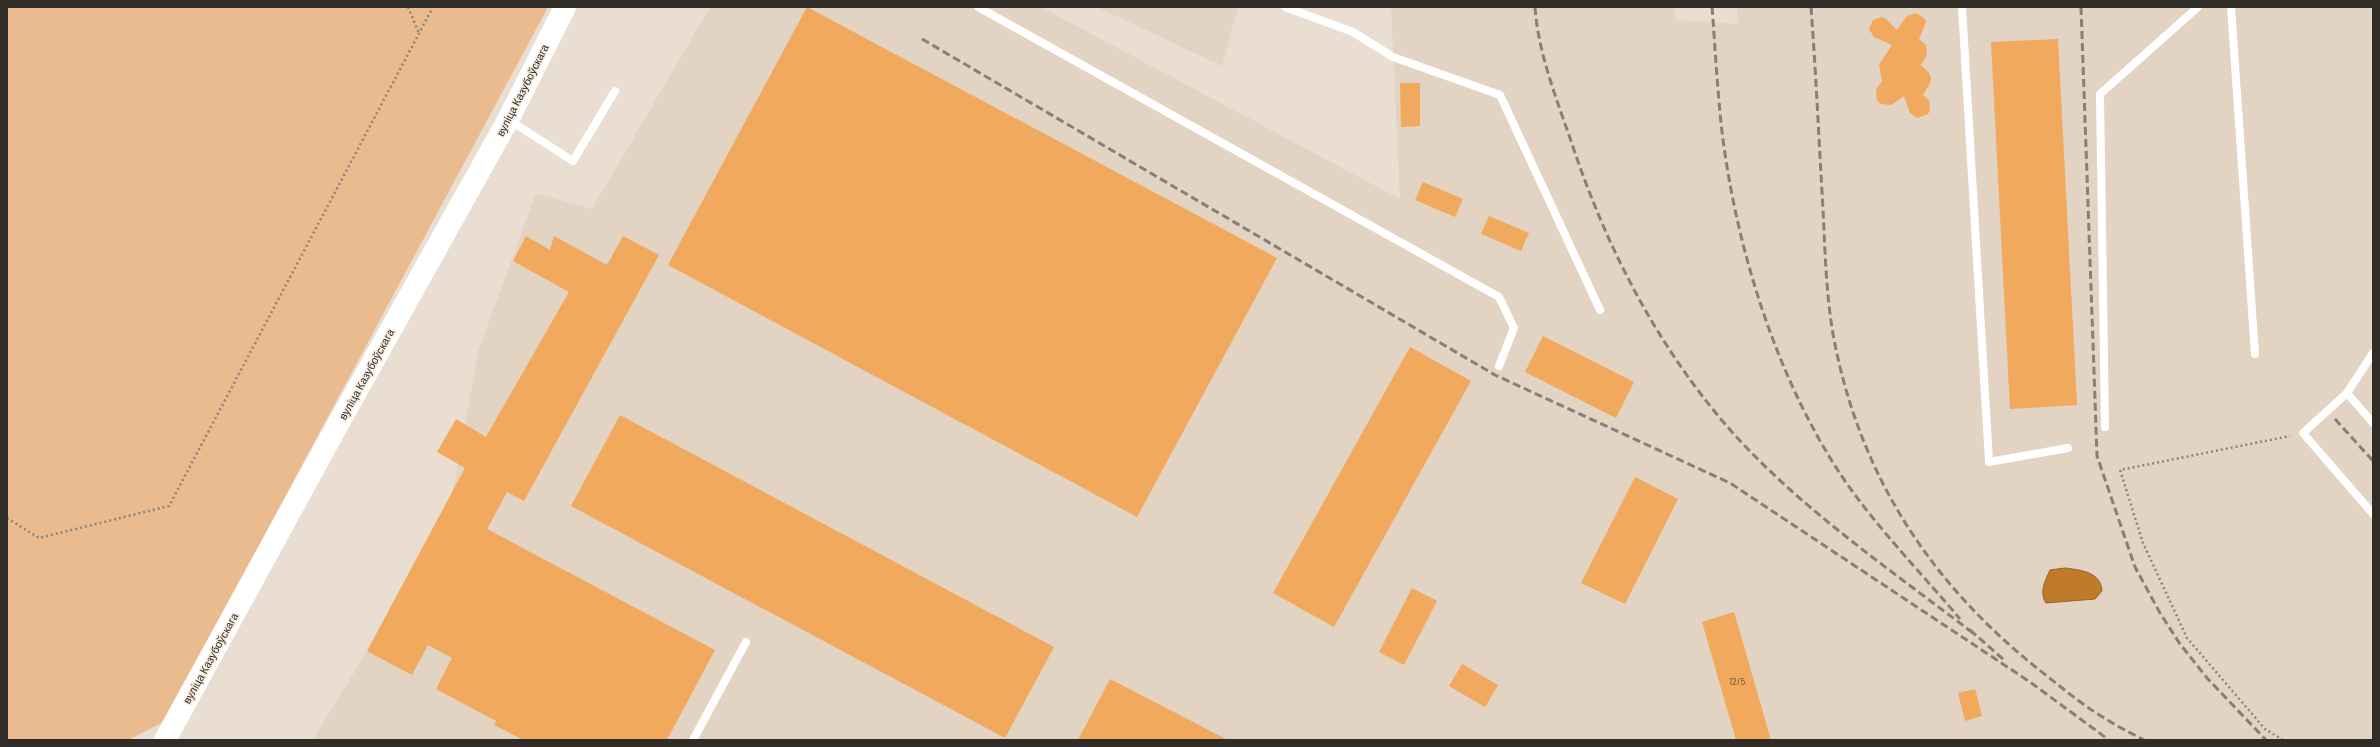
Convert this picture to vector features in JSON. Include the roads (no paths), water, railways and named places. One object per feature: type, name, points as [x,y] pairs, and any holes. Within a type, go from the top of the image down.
[{"type":"street","name":"вуліца Казубоўскага","points":[[165,740],[337,426],[508,120],[565,7]]},
{"type":"lane","points":[[978,7],[1499,297],[1514,328],[1499,366]]},
{"type":"lane","points":[[1285,7],[1353,32],[1393,57],[1500,94],[1600,310]]},
{"type":"lane","points":[[1962,7],[1989,462],[2068,448]]},
{"type":"lane","points":[[2105,427],[2100,94],[2198,7]]},
{"type":"lane","points":[[2231,7],[2255,354]]},
{"type":"lane","points":[[508,120],[573,161],[615,90]]},
{"type":"lane","points":[[2373,353],[2347,392],[2303,434],[2373,514]]},
{"type":"lane","points":[[2347,392],[2373,423]]},
{"type":"lane","points":[[693,740],[746,642]]},
{"type":"railway","points":[[1535,7],[1544,59],[1585,182],[1600,219],[1635,292],[1676,360],[1725,424],[1752,454],[1781,482],[1876,560],[1973,633]]},
{"type":"railway","points":[[1712,7],[1721,123],[1727,167],[1747,258],[1760,302],[1776,346],[1794,389],[1814,430],[1837,469],[1880,527],[1960,619]]},
{"type":"railway","points":[[1811,7],[1826,272],[1833,334],[1845,386],[1861,435],[1882,482],[1907,526],[1936,567],[1969,606],[2006,642],[2076,699],[2111,722],[2144,740]]},
{"type":"railway","points":[[2081,7],[2097,456],[2135,567],[2160,613],[2180,644],[2207,678],[2266,740]]},
{"type":"railway","points":[[922,39],[1495,375],[1730,483],[2030,682],[2109,740]]},
{"type":"railway","points":[[2335,419],[2373,461]]},
{"type":"railway","points":[[1970,630],[2003,659]]}]
